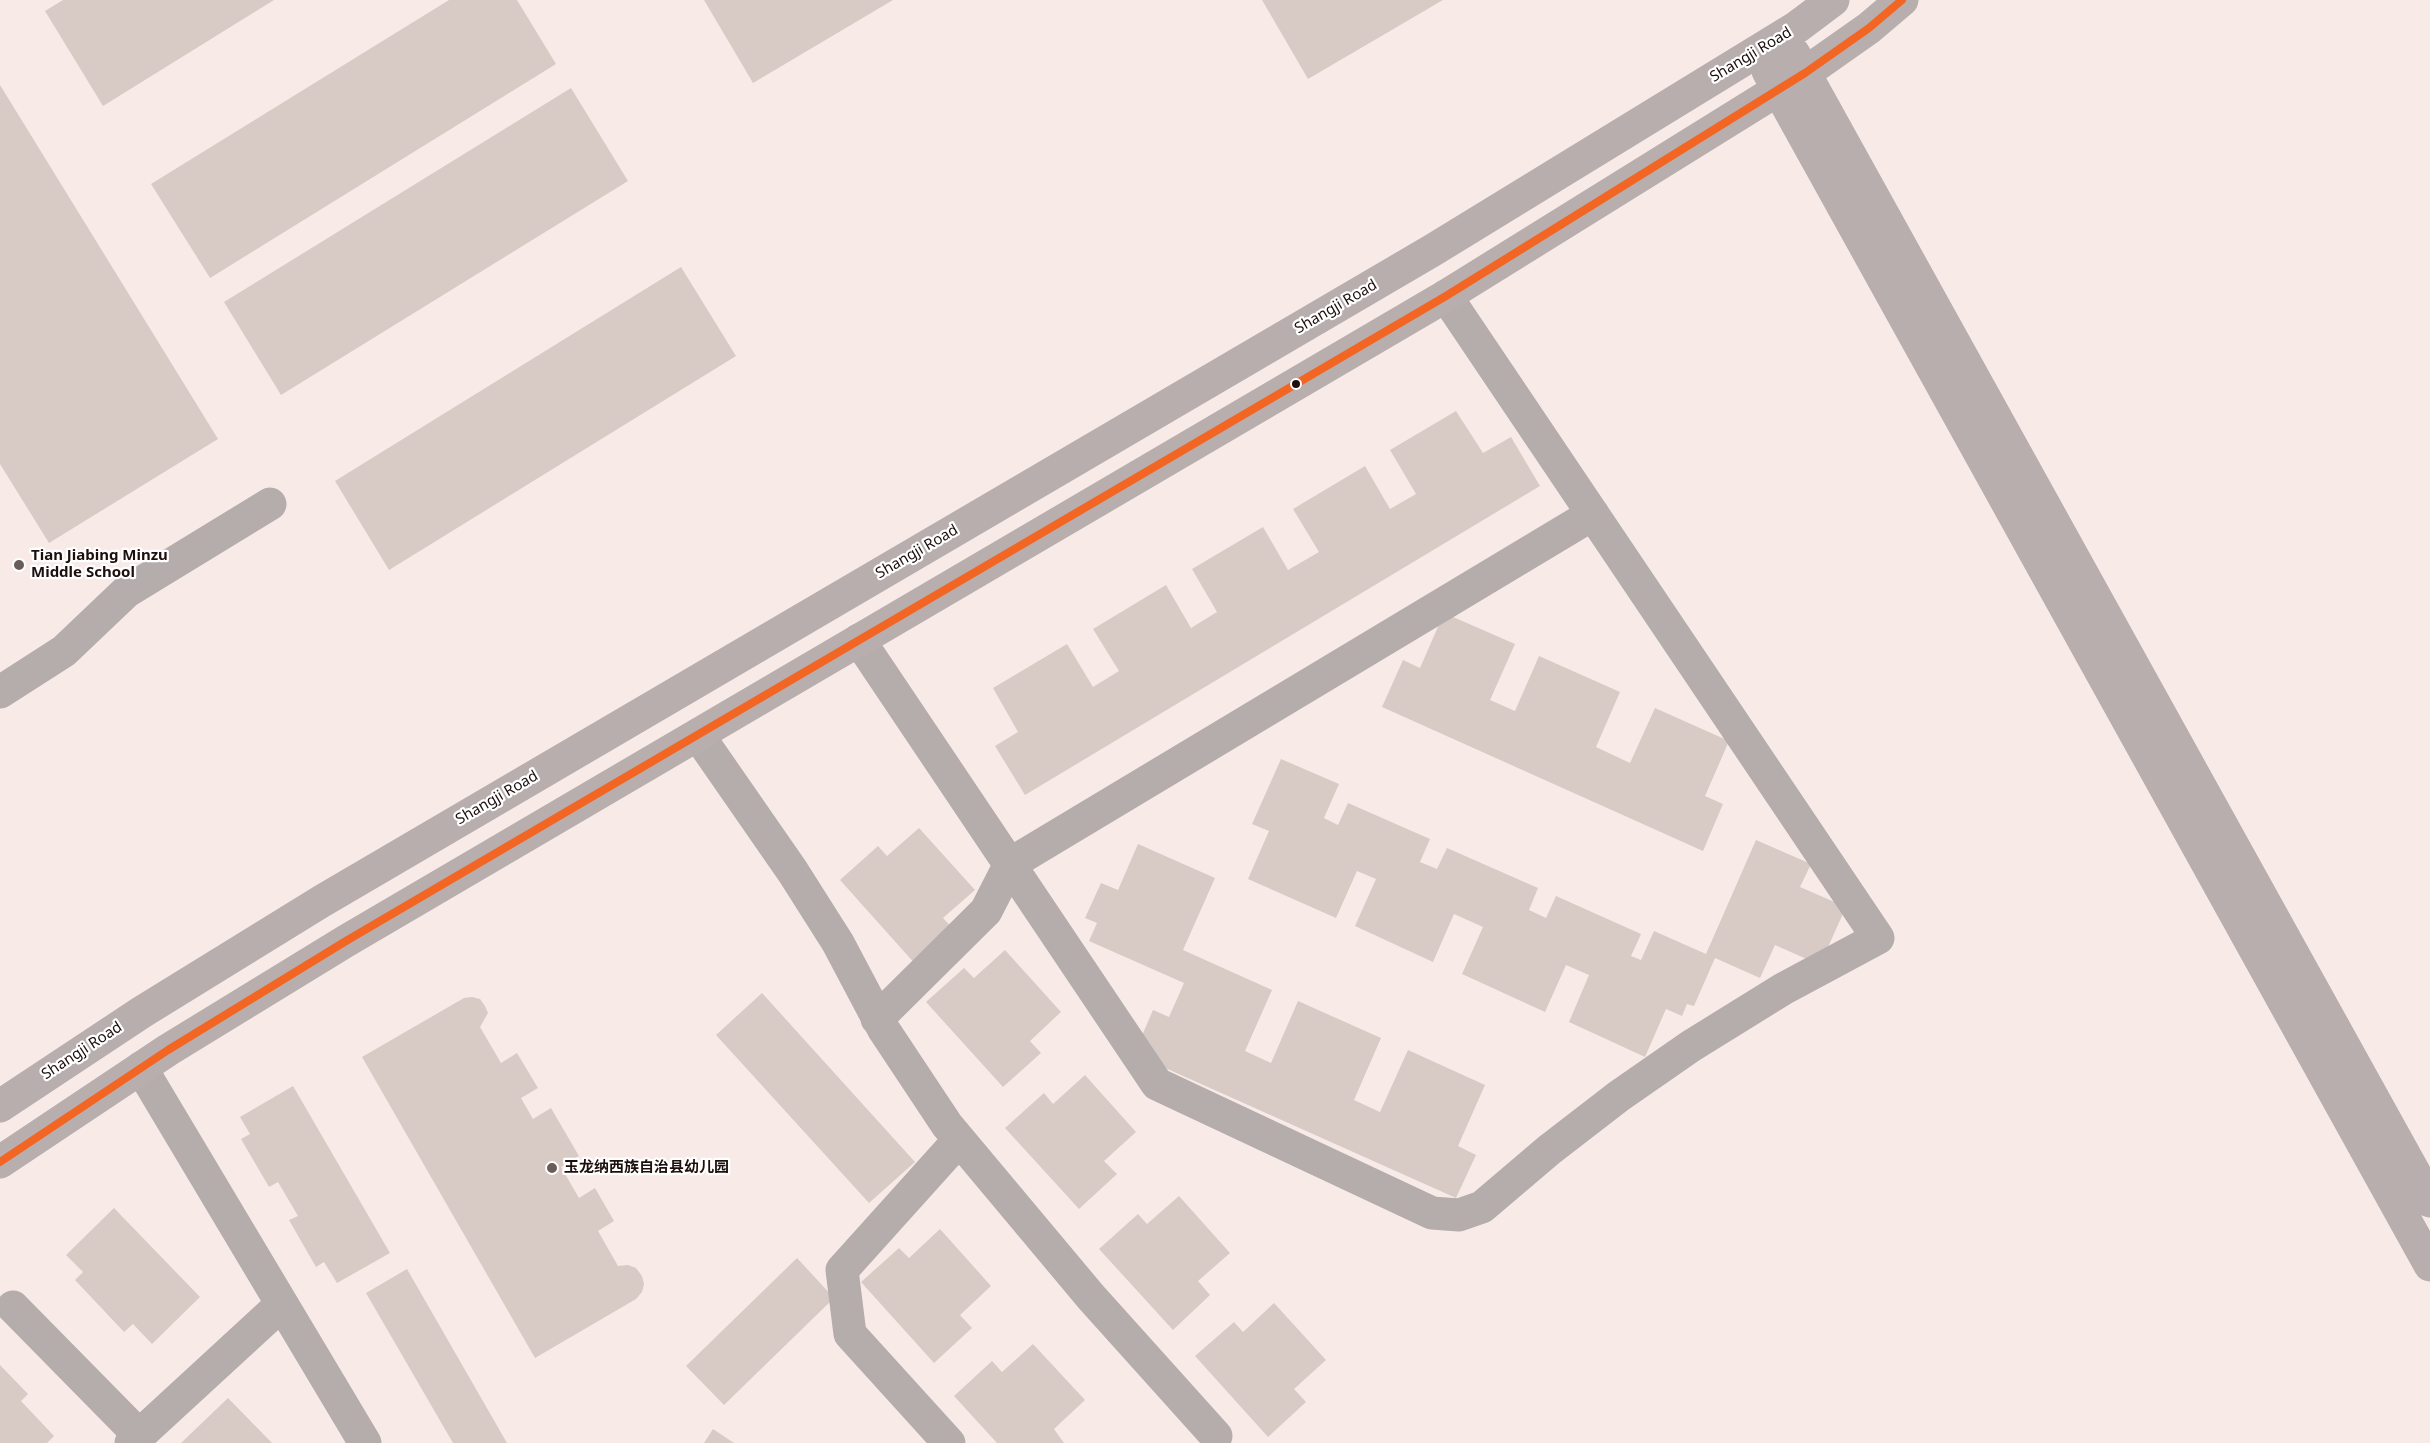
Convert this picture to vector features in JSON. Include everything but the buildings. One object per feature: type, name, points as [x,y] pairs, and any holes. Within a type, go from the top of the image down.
[{"type":"main road","name":"Shangji Road","points":[[0,1106],[142,1012],[322,901],[1433,250],[1770,43],[1833,0]]},
{"type":"main road","points":[[0,1162],[141,1068],[346,941],[1446,296],[1792,81],[1869,28],[1902,0]]},
{"type":"main road","points":[[1770,43],[2430,1201]]},
{"type":"main road","points":[[1792,81],[2430,1265]]},
{"type":"lane","points":[[859,640],[1157,1084],[1432,1213],[1459,1215],[1482,1207],[1549,1150],[1619,1096],[1691,1046],[1783,989],[1878,938],[1446,296]]},
{"type":"lane","points":[[0,693],[63,651],[126,592],[270,504]]},
{"type":"lane","points":[[878,1019],[986,911],[1010,864],[1593,514]]},
{"type":"lane","points":[[698,735],[812,902],[838,943],[878,1019],[959,1140],[1092,1297],[1216,1436]]},
{"type":"lane","points":[[141,1068],[365,1443]]},
{"type":"lane","points":[[949,1443],[850,1334],[842,1270],[959,1140]]},
{"type":"lane","points":[[13,1307],[135,1439],[282,1304]]},
{"type":"transit line","points":[[0,1162],[168,1050],[346,941],[1446,296],[1805,73],[1869,28],[1902,0]]},
{"type":"place","name":"Tian Jiabing Minzu Middle School","points":[[19,565]]},
{"type":"place","name":"玉龙纳西族自治县幼儿园","points":[[552,1168]]}]
